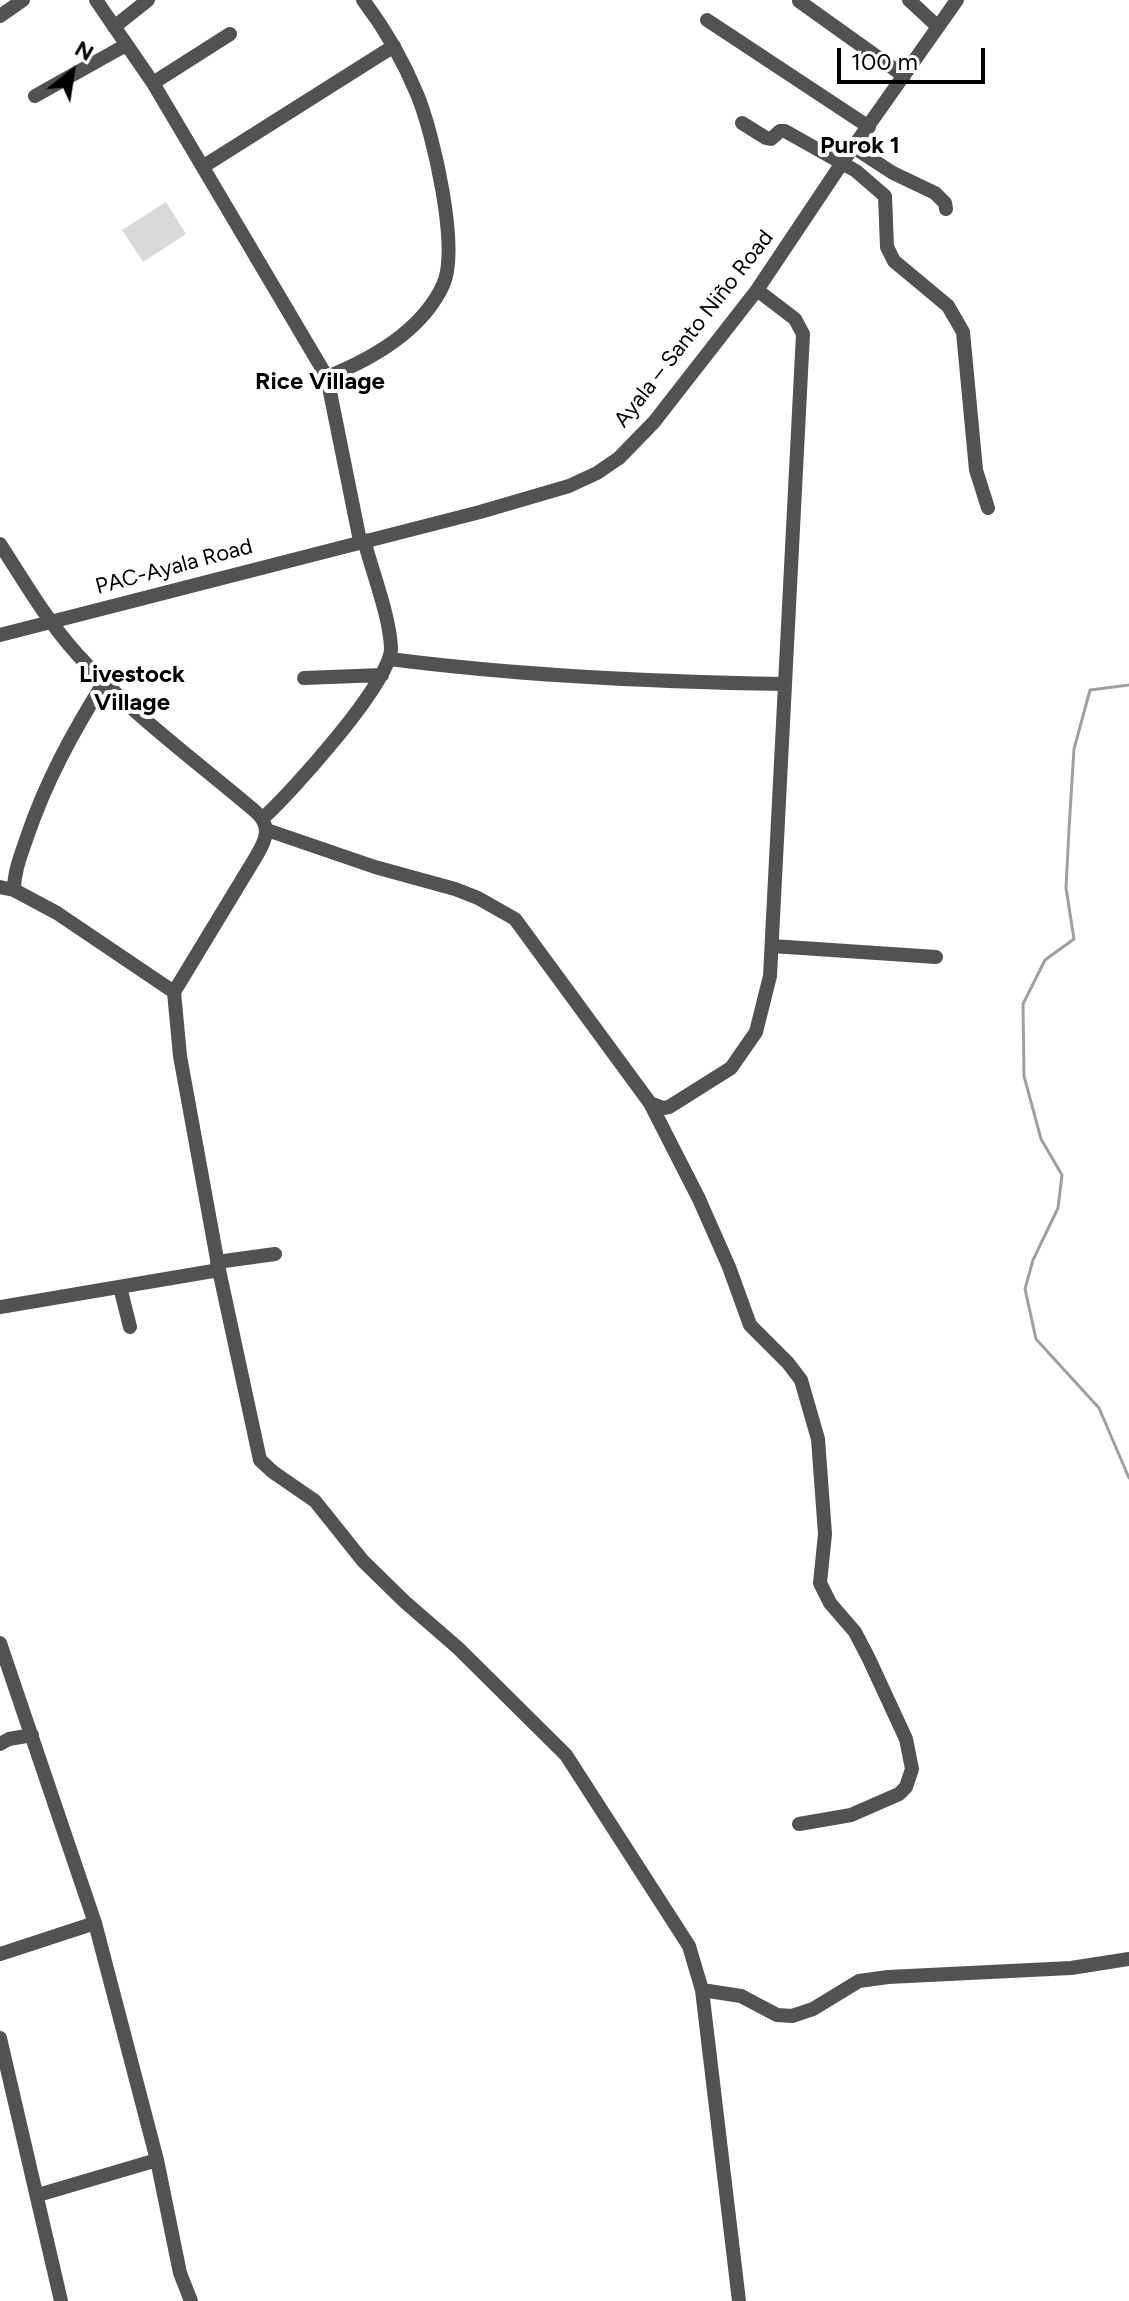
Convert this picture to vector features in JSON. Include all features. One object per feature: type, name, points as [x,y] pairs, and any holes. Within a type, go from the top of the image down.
[{"type":"street","points":[[0,16],[23,0]]},
{"type":"street","points":[[96,0],[153,83],[204,166],[327,377],[362,541],[389,632],[390,659],[382,675],[359,709],[265,824],[257,855],[174,992],[180,1056],[218,1266],[260,1460],[315,1501],[363,1561],[458,1648],[566,1755],[689,1946],[702,1990],[739,2301]]},
{"type":"street","points":[[114,27],[148,0]]},
{"type":"street","points":[[327,377],[354,366],[400,338],[430,309],[445,282],[447,217],[418,96],[384,27],[363,0]]},
{"type":"street","points":[[909,0],[938,27]]},
{"type":"street","name":"Ayala – Santo Niño Road","points":[[362,541],[569,486],[619,458],[654,422],[757,290],[957,0]]},
{"type":"street","points":[[799,1],[904,76]]},
{"type":"street","points":[[707,20],[869,127]]},
{"type":"street","points":[[153,83],[230,34]]},
{"type":"street","points":[[35,96],[126,45]]},
{"type":"street","points":[[204,166],[394,46]]},
{"type":"street","points":[[742,123],[771,139],[780,131],[785,131],[856,171],[885,196],[887,247],[894,261],[948,306],[963,332],[976,470],[988,508]]},
{"type":"street","points":[[853,147],[893,173],[935,193],[945,203],[946,209]]},
{"type":"street","points":[[650,1103],[657,1107],[669,1107],[731,1068],[756,1032],[770,976],[803,334],[795,319],[757,290]]},
{"type":"street","name":"PAC-Ayala Road","points":[[0,635],[362,541]]},
{"type":"street","points":[[0,544],[52,623],[76,653],[104,682],[265,824],[375,867],[455,889],[510,915],[650,1103],[699,1199],[750,1325],[788,1363],[805,1390],[816,1426],[821,1477],[825,1534],[820,1583],[830,1603],[855,1632],[901,1725],[911,1755],[910,1779],[899,1794],[851,1815],[799,1824]]},
{"type":"street","points":[[390,659],[456,668],[581,677],[785,684]]},
{"type":"street","points":[[304,678],[382,675]]},
{"type":"street","points":[[104,682],[58,758],[7,888],[57,913],[174,992]]},
{"type":"street","points":[[772,946],[936,957]]},
{"type":"street","points":[[0,1307],[120,1287],[275,1254]]},
{"type":"street","points":[[120,1287],[130,1327]]},
{"type":"street","points":[[0,1643],[95,1923],[157,2160],[180,2273],[191,2301]]},
{"type":"street","points":[[0,1744],[32,1735]]},
{"type":"street","points":[[0,1954],[95,1923]]},
{"type":"street","points":[[702,1990],[741,1996],[777,2015],[792,2016],[813,2009],[859,1981],[1071,1968],[1129,1959]]},
{"type":"street","points":[[0,2038],[61,2301]]},
{"type":"street","points":[[38,2195],[157,2160]]},
{"type":"shaded area","points":[[166,202],[186,234],[143,262],[122,230]]},
{"type":"waterway","points":[[1129,685],[1090,690],[1074,749],[1066,888],[1074,939],[1045,960],[1023,1004],[1024,1076],[1041,1139],[1062,1175],[1058,1208],[1033,1260],[1025,1289],[1036,1339],[1099,1408],[1129,1478]]},
{"type":"district","name":"Purok 1","points":[[860,146]]},
{"type":"district","name":"Rice Village","points":[[320,382]]},
{"type":"district","name":"Livestock Village","points":[[132,689]]}]
